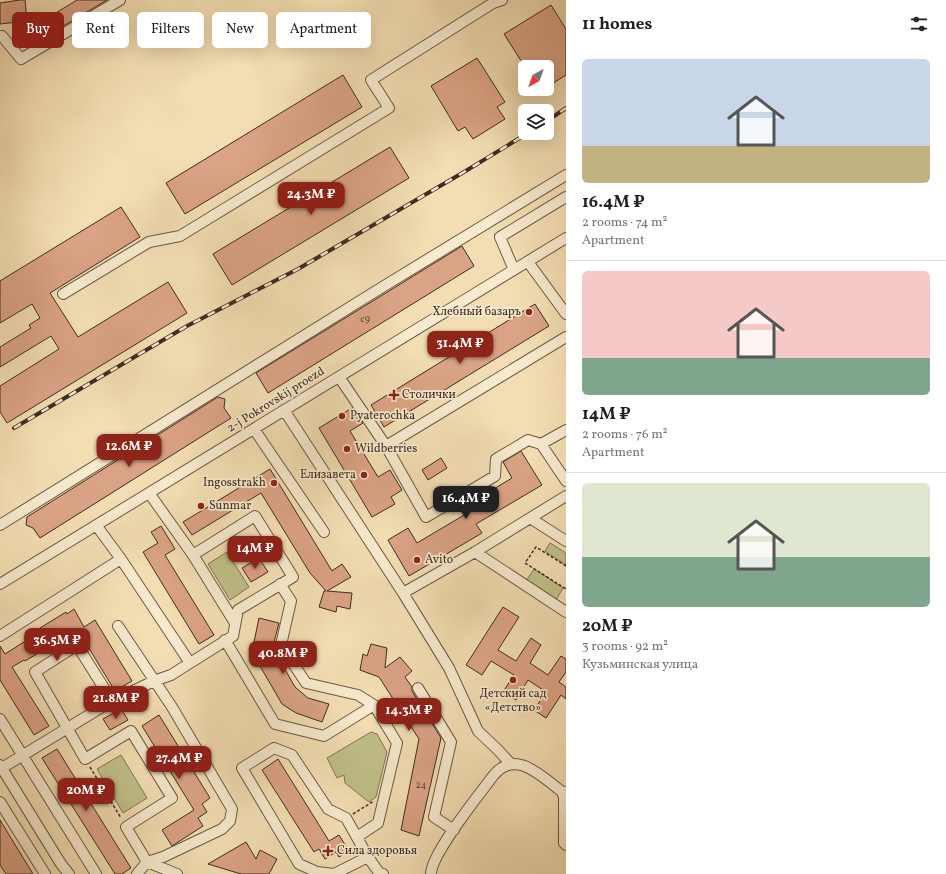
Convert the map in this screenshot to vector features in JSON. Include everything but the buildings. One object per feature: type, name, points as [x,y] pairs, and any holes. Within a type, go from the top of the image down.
[{"type":"street","points":[[0,36],[2,36],[21,59],[120,0]]},
{"type":"street","points":[[63,294],[149,242],[180,236],[388,108],[371,80],[494,3],[502,0]]},
{"type":"street","points":[[0,525],[384,286],[566,175]]},
{"type":"street","points":[[514,270],[500,237],[566,197]]},
{"type":"street","name":"2-j Pokrovskij proezd","points":[[0,584],[566,238]]},
{"type":"street","points":[[528,262],[566,314]]},
{"type":"street","points":[[386,446],[566,337]]},
{"type":"street","points":[[339,377],[386,446],[426,517],[495,476],[496,459],[528,440],[541,444],[566,482]]},
{"type":"street","points":[[284,410],[403,593],[449,668],[478,731],[511,764]]},
{"type":"street","points":[[254,429],[324,532]]},
{"type":"street","points":[[541,444],[566,430]]},
{"type":"street","points":[[149,493],[193,555],[235,624]]},
{"type":"street","points":[[403,593],[475,552],[566,496]]},
{"type":"street","points":[[69,874],[61,864],[1,766],[22,756],[112,701],[154,680],[171,675],[233,636],[238,610],[292,577],[255,516],[193,555]]},
{"type":"street","points":[[530,518],[566,540]]},
{"type":"street","points":[[96,525],[121,559],[190,663]]},
{"type":"street","points":[[475,552],[566,612]]},
{"type":"street","points":[[0,636],[121,559]]},
{"type":"street","points":[[280,584],[291,601],[281,645],[306,683],[358,695],[374,705],[397,743],[378,823],[357,837]]},
{"type":"street","points":[[118,626],[172,707],[232,809],[230,821],[222,829],[163,857],[146,862],[137,874]]},
{"type":"street","points":[[225,640],[275,724],[324,736],[374,705]]},
{"type":"street","points":[[112,701],[77,645],[35,672],[84,758],[131,731],[172,798],[126,827],[146,862],[177,874]]},
{"type":"street","points":[[418,688],[451,742],[434,817],[454,830]]},
{"type":"street","points":[[0,719],[96,874]]},
{"type":"street","points":[[368,857],[334,874],[317,872],[299,864],[242,768],[274,748],[292,755],[328,809],[346,818],[368,857],[380,874],[383,874]]},
{"type":"street","points":[[430,874],[438,852],[496,772],[502,767],[511,764],[524,765],[564,792],[564,843],[566,845]]},
{"type":"street","points":[[0,802],[45,874]]},
{"type":"path","points":[[566,566],[536,547],[525,563],[566,589]]},
{"type":"path","points":[[84,758],[126,827]]},
{"type":"path","points":[[346,818],[375,800],[384,801]]},
{"type":"green space","points":[[550,543],[566,553],[566,565],[545,551]]},
{"type":"green space","points":[[227,552],[249,587],[230,600],[208,564]]},
{"type":"green space","points":[[534,569],[563,588],[556,600],[526,581]]},
{"type":"green space","points":[[371,732],[377,734],[387,752],[376,797],[369,802],[345,783],[344,775],[337,778],[327,758]]},
{"type":"green space","points":[[121,755],[147,798],[123,813],[97,769]]},
{"type":"railway","points":[[554,116],[566,108]]},
{"type":"railway","points":[[14,428],[187,326],[298,269],[518,139]]},
{"type":"place","name":"Хлебный базаръ","points":[[529,312]]},
{"type":"place","name":"Столички","points":[[394,395]]},
{"type":"place","name":"Pyaterochka","points":[[342,416]]},
{"type":"place","name":"Wildberries","points":[[347,449]]},
{"type":"place","name":"Елизавета","points":[[364,475]]},
{"type":"place","name":"Ingosstrakh","points":[[274,483]]},
{"type":"place","name":"Sunmar","points":[[201,506]]},
{"type":"place","name":"Avito","points":[[417,560]]},
{"type":"place","name":"Детский сад «Детство»","points":[[513,680]]},
{"type":"place","name":"Сила здоровья","points":[[328,851]]}]
